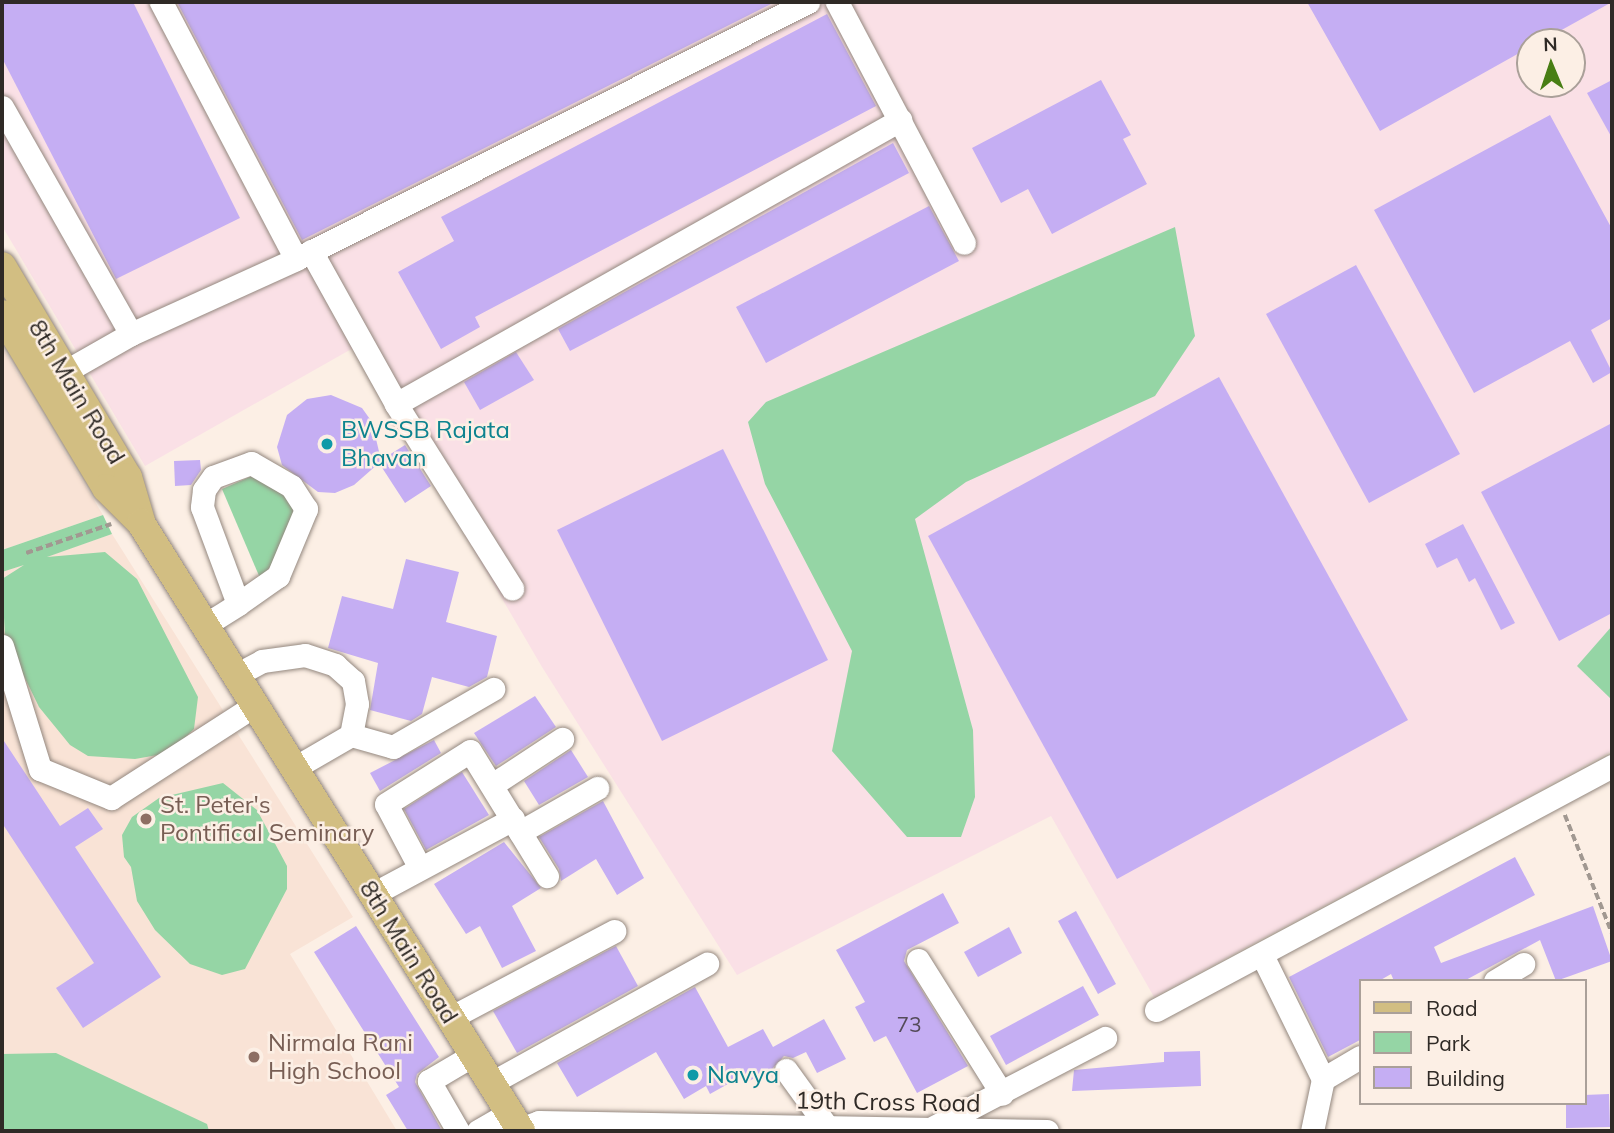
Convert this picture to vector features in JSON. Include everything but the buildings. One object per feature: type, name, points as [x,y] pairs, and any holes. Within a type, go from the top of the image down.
[{"type":"main road","name":"8th Main Road","points":[[2,266],[54,378]]},
{"type":"main road","name":"8th Main Road","points":[[2,314],[128,477],[141,523],[517,1124]]},
{"type":"street","points":[[161,2],[303,255],[512,588]]},
{"type":"street","points":[[54,378],[131,334],[303,255],[808,2]]},
{"type":"street","points":[[837,2],[964,243]]},
{"type":"street","points":[[2,107],[131,334]]},
{"type":"street","points":[[396,404],[900,120]]},
{"type":"street","points":[[205,625],[238,604],[278,576],[306,509],[290,486],[251,463],[213,477],[204,491],[202,507],[238,604]]},
{"type":"street","points":[[2,646],[40,769],[111,798],[254,706]]},
{"type":"street","points":[[236,675],[262,661],[305,655],[335,665],[353,681],[357,704],[351,735]]},
{"type":"street","points":[[294,768],[351,735],[393,747],[493,689]]},
{"type":"street","points":[[492,785],[562,739]]},
{"type":"street","points":[[420,868],[387,812],[388,801],[470,751],[547,876]]},
{"type":"street","points":[[1156,1010],[1612,766]]},
{"type":"street","points":[[373,894],[420,868],[597,788]]},
{"type":"street","points":[[450,1017],[614,931]]},
{"type":"street","points":[[1262,955],[1322,1079],[1312,1131]]},
{"type":"street","points":[[918,960],[1002,1094]]},
{"type":"street","points":[[491,1083],[707,964]]},
{"type":"street","points":[[928,1130],[1002,1094],[1105,1038]]},
{"type":"street","points":[[458,1131],[429,1081],[473,1055]]},
{"type":"street","points":[[1322,1079],[1358,1058]]},
{"type":"street","points":[[786,1070],[828,1128]]},
{"type":"street","name":"19th Cross Road","points":[[478,1131],[539,1122],[1047,1131]]},
{"type":"path","points":[[26,554],[113,523]]},
{"type":"path","points":[[1557,797],[1612,933]]},
{"type":"shaded area","points":[[2,2],[1612,2],[1612,751],[1154,997],[1051,816],[737,975],[542,667],[355,347],[145,466],[2,226]]},
{"type":"shaded area","points":[[2,347],[103,515],[2,550]]},
{"type":"shaded area","name":"St. Peter's Pontifical Seminary","points":[[112,534],[353,917],[290,954],[397,1131],[2,1131],[2,572]]},
{"type":"green space","points":[[1175,227],[1195,336],[1155,396],[966,482],[915,519],[973,730],[975,797],[961,837],[907,837],[832,751],[852,651],[765,484],[748,422],[766,402]]},
{"type":"green space","points":[[252,476],[284,493],[295,512],[283,553],[260,578],[222,489]]},
{"type":"green space","points":[[103,515],[112,534],[47,557],[105,552],[137,579],[198,697],[194,729],[169,753],[135,759],[88,756],[70,745],[39,707],[5,637],[2,579],[24,565],[2,572],[2,550]]},
{"type":"green space","points":[[1612,626],[1612,700],[1577,666]]},
{"type":"green space","points":[[223,783],[257,810],[287,866],[287,889],[245,969],[222,975],[190,964],[155,930],[137,901],[131,867],[124,857],[122,835],[132,817],[159,798]]},
{"type":"green space","points":[[56,1053],[207,1124],[209,1131],[2,1131],[2,1054]]},
{"type":"place","name":"BWSSB Rajata Bhavan","points":[[327,444]]},
{"type":"place","name":"St. Peter's Pontifical Seminary","points":[[146,819]]},
{"type":"place","name":"Nirmala Rani High School","points":[[254,1057]]},
{"type":"place","name":"Navya","points":[[693,1075]]}]
